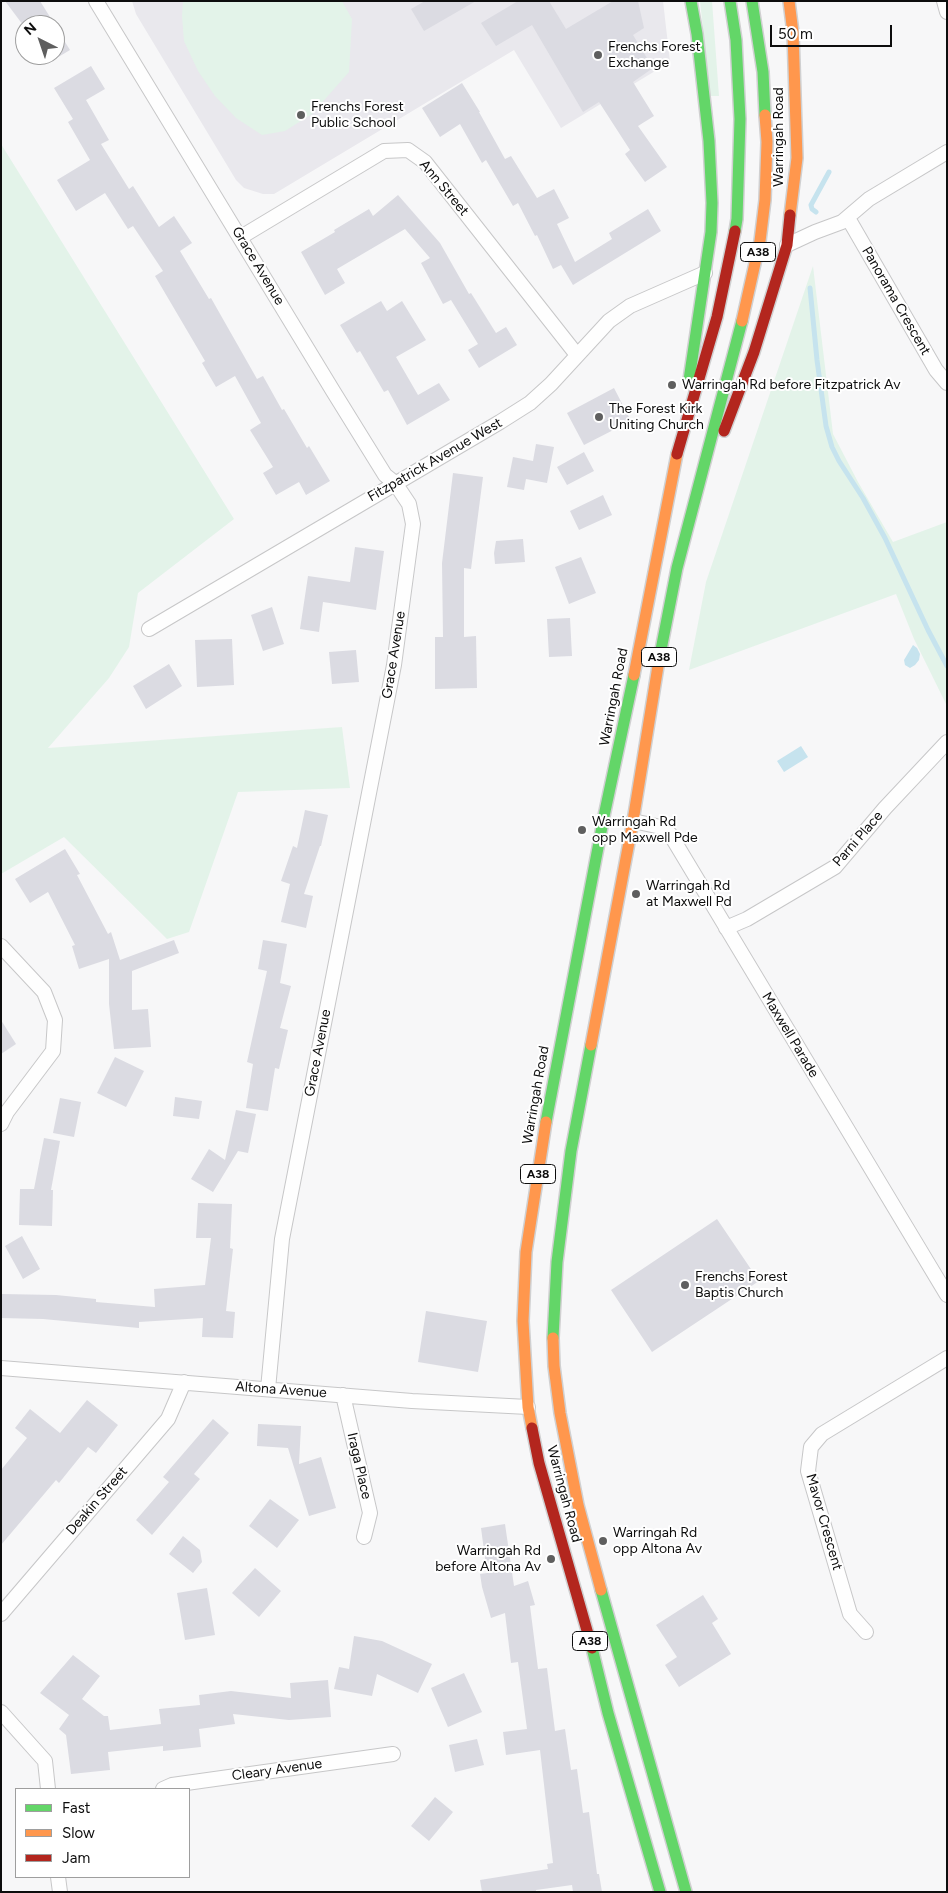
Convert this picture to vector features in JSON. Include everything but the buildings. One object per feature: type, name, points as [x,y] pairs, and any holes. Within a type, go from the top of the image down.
[{"type":"main road","name":"Warringah Road","points":[[660,1892],[539,1463],[528,1407],[523,1321],[526,1252],[542,1141],[604,816],[617,761],[679,446],[711,232],[712,194],[709,142],[697,34],[691,1]]},
{"type":"main road","name":"Warringah Road","points":[[679,446],[717,317],[737,218],[740,119],[736,40],[730,1]]},
{"type":"main road","name":"Warringah Road","points":[[686,1892],[632,1704],[552,1411],[554,1366],[553,1320],[564,1195],[571,1151],[633,821],[662,642],[677,568],[736,350],[760,241],[765,200],[767,132],[762,72],[752,1]]},
{"type":"main road","name":"Warringah Road","points":[[697,496],[754,352],[787,245],[797,158],[793,33],[789,1]]},
{"type":"main road","name":"Maxwell Parade","points":[[604,816],[633,821]]},
{"type":"main road","name":"Altona Avenue","points":[[528,1407],[552,1411]]},
{"type":"street","name":"Grace Avenue","points":[[96,1],[385,475],[395,483],[409,504],[414,524],[394,665],[282,1239],[268,1389]]},
{"type":"street","points":[[944,1],[947,12]]},
{"type":"street","name":"Ann Street","points":[[240,236],[384,150],[408,150],[425,162],[577,355]]},
{"type":"street","points":[[787,245],[845,220],[869,199],[947,152]]},
{"type":"street","name":"Panorama Crescent","points":[[845,220],[936,370],[947,383]]},
{"type":"street","name":"Fitzpatrick Avenue West","points":[[149,628],[530,403],[551,384],[609,321],[630,306],[705,273]]},
{"type":"street","name":"Parni Place","points":[[726,928],[747,919],[835,867],[885,808],[947,742]]},
{"type":"street","name":"Maxwell Parade","points":[[633,821],[661,828],[670,834],[947,1295]]},
{"type":"street","points":[[1,946],[44,992],[56,1020],[53,1050],[7,1112],[1,1124]]},
{"type":"street","name":"Mavor Crescent","points":[[866,1632],[850,1614],[847,1605],[808,1470],[811,1447],[822,1434],[947,1358]]},
{"type":"street","name":"Altona Avenue","points":[[1,1368],[344,1395],[528,1407]]},
{"type":"street","name":"Deakin Street","points":[[1,1614],[168,1419],[184,1382]]},
{"type":"street","name":"Iraga Place","points":[[344,1395],[370,1513],[364,1537]]},
{"type":"street","points":[[1,1712],[45,1761],[48,1788]]},
{"type":"street","name":"Cleary Avenue","points":[[165,1788],[172,1785],[393,1754]]},
{"type":"street","points":[[58,1878],[60,1892]]},
{"type":"shaded area","name":"Frenchs Forest Public School","points":[[132,1],[663,1],[670,62],[561,128],[514,50],[274,194],[263,194],[244,188],[236,180],[136,14]]},
{"type":"shaded area","points":[[183,1],[342,1],[352,19],[349,72],[312,114],[285,131],[262,135],[236,118],[215,96],[198,71],[184,41]]},
{"type":"shaded area","points":[[700,1],[712,1],[719,96],[710,96]]},
{"type":"shaded area","points":[[1,144],[234,519],[138,593],[129,647],[109,678],[48,748],[342,727],[350,788],[238,792],[189,932],[167,939],[64,837],[1,874]]},
{"type":"shaded area","points":[[813,266],[833,434],[858,482],[893,542],[947,522],[947,706],[914,639],[896,594],[689,670],[706,582]]},
{"type":"water","points":[[913,645],[920,654],[919,660],[910,668],[905,665],[904,660]]},
{"type":"water","points":[[801,746],[808,757],[784,772],[777,761]]},
{"type":"waterway","points":[[816,212],[812,209],[811,205],[829,172]]},
{"type":"waterway","points":[[810,288],[826,426],[832,447],[885,538],[947,666]]},
{"type":"traffic: fast","points":[[689,380],[711,232],[712,203],[709,141],[697,34],[691,1]]},
{"type":"traffic: fast","points":[[730,1],[736,40],[740,119],[735,231]]},
{"type":"traffic: fast","points":[[752,1],[763,72],[765,115]]},
{"type":"traffic: fast","points":[[659,660],[677,568],[742,321]]},
{"type":"traffic: fast","points":[[546,1122],[604,816],[634,675]]},
{"type":"traffic: fast","points":[[553,1338],[557,1262],[571,1151],[591,1045]]},
{"type":"traffic: fast","points":[[601,1590],[686,1892]]},
{"type":"traffic: fast","points":[[592,1648],[608,1713],[660,1892]]},
{"type":"traffic: slow","points":[[789,1],[793,33],[797,158],[790,215]]},
{"type":"traffic: slow","points":[[742,321],[760,241],[765,200],[767,142],[765,115]]},
{"type":"traffic: slow","points":[[634,675],[677,454]]},
{"type":"traffic: slow","points":[[591,1045],[633,821],[659,660]]},
{"type":"traffic: slow","points":[[532,1428],[528,1407],[523,1321],[526,1252],[546,1122]]},
{"type":"traffic: slow","points":[[553,1338],[554,1366],[560,1413],[578,1505],[601,1590]]},
{"type":"traffic: jam","points":[[724,431],[754,352],[787,245],[790,215]]},
{"type":"traffic: jam","points":[[677,454],[717,317],[735,231]]},
{"type":"traffic: jam","points":[[532,1428],[539,1463],[592,1648]]},
{"type":"place","name":"Frenchs Forest Exchange","points":[[598,55]]},
{"type":"place","name":"Frenchs Forest Public School","points":[[301,115]]},
{"type":"place","name":"Warringah Rd before Fitzpatrick Av","points":[[672,385]]},
{"type":"place","name":"The Forest Kirk Uniting Church","points":[[599,417]]},
{"type":"place","name":"Warringah Rd opp Maxwell Pde","points":[[582,830]]},
{"type":"place","name":"Warringah Rd at Maxwell Pd","points":[[636,894]]},
{"type":"place","name":"Frenchs Forest Baptis Church","points":[[685,1285]]},
{"type":"place","name":"Warringah Rd opp Altona Av","points":[[603,1541]]},
{"type":"place","name":"Warringah Rd before Altona Av","points":[[551,1559]]}]
